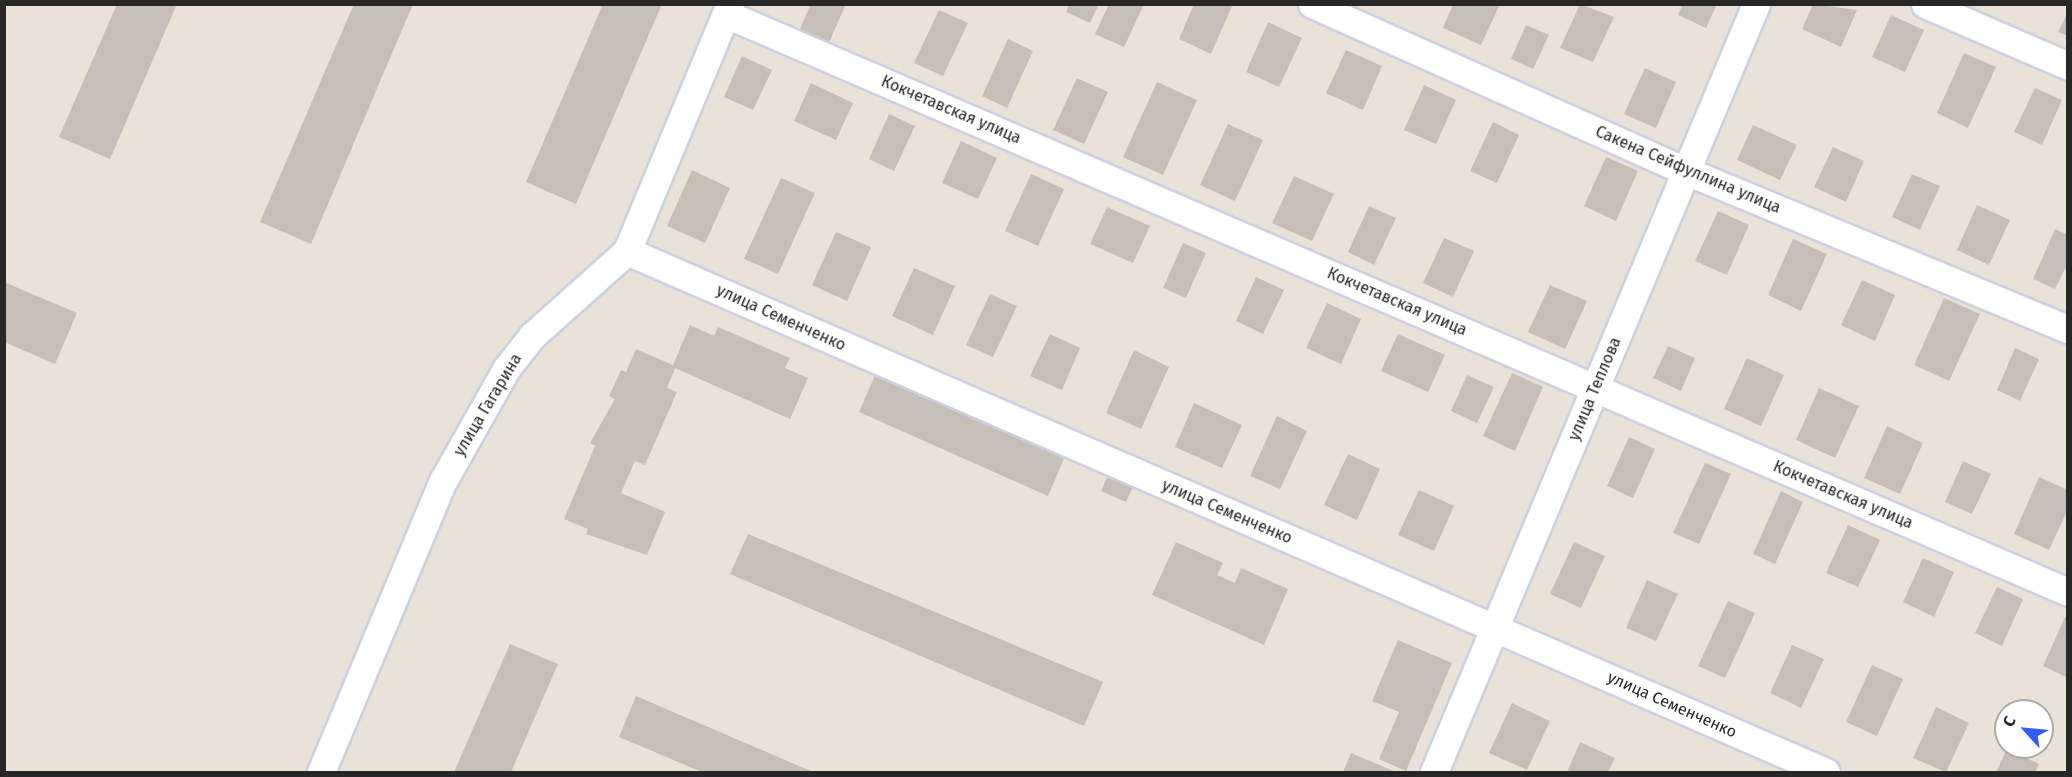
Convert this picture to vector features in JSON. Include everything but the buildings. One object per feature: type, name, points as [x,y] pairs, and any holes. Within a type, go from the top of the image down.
[{"type":"street","name":"Сакена Сейфуллина улица","points":[[1312,4],[1686,171],[2067,329]]},
{"type":"street","name":"улица Теплова","points":[[1434,772],[1756,4]]},
{"type":"street","points":[[1925,4],[2067,66]]},
{"type":"street","name":"улица Гагарина","points":[[321,772],[443,481],[506,369],[532,336],[627,251],[728,9]]},
{"type":"street","name":"Кокчетавская улица","points":[[728,9],[2067,592]]},
{"type":"street","name":"улица Семенченко","points":[[627,251],[1826,772]]}]
